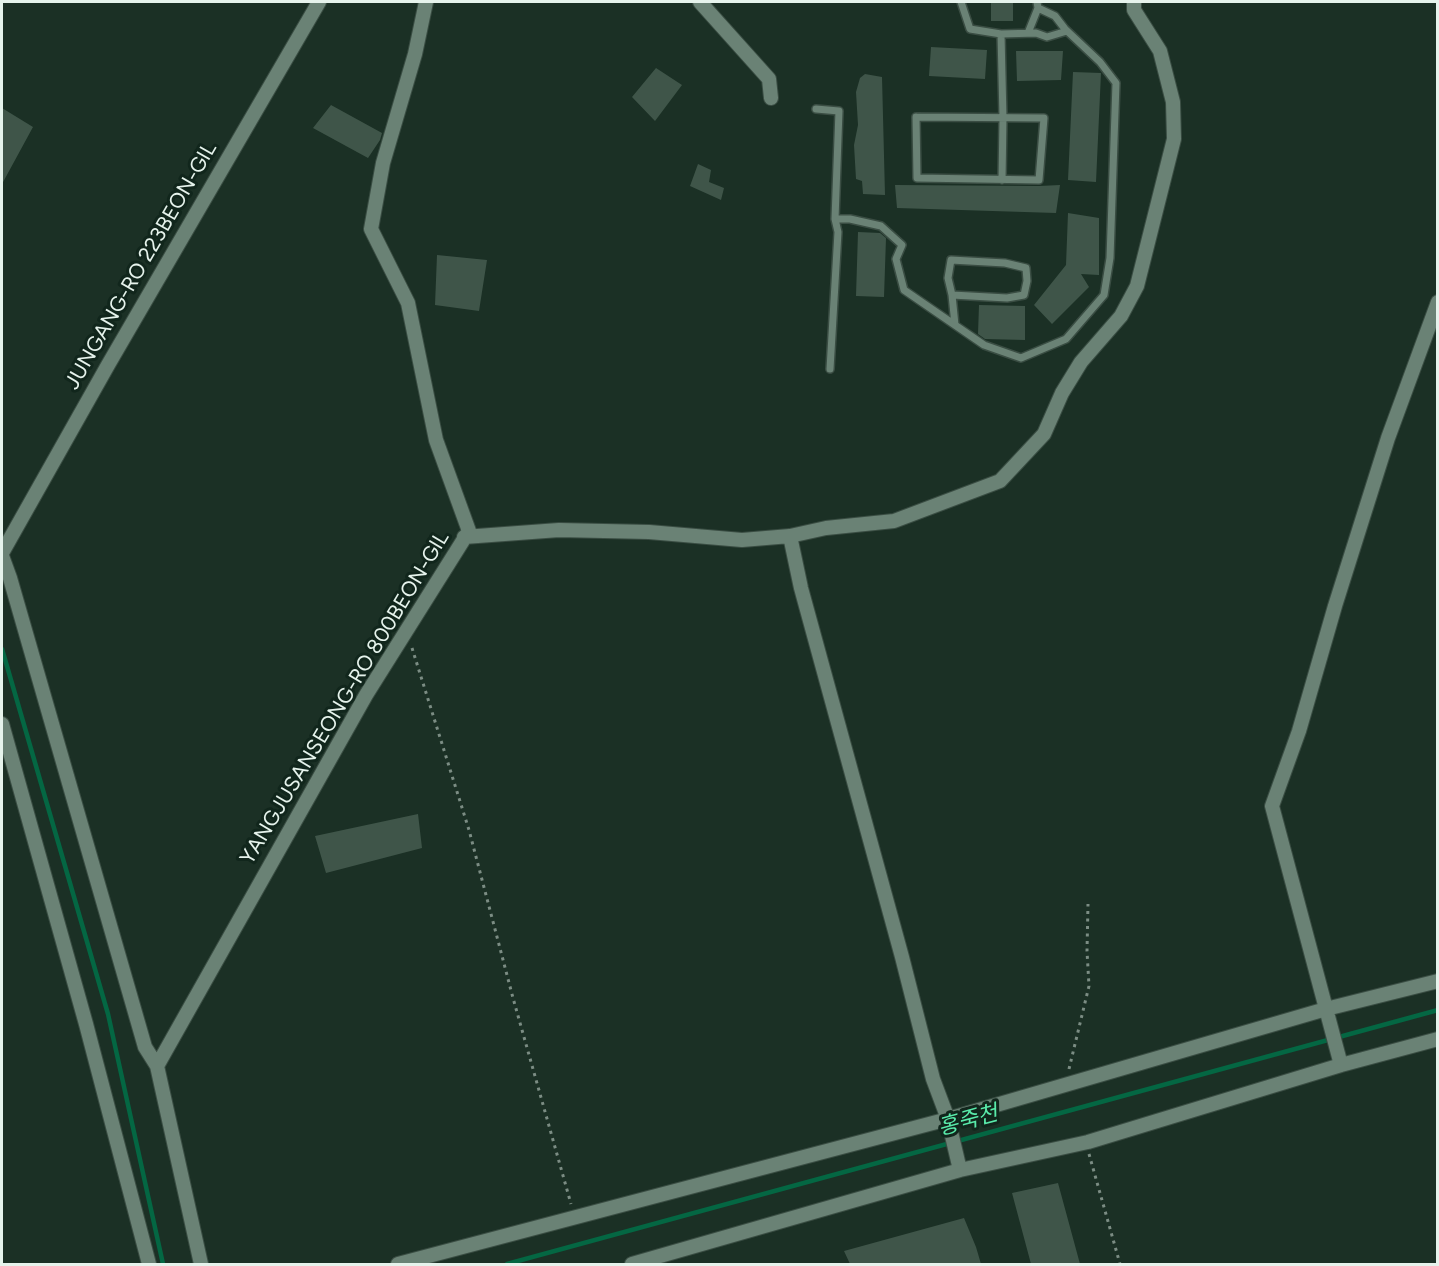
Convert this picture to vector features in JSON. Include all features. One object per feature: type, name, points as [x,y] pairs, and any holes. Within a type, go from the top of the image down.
[{"type":"street","name":"JUNGANG-RO 223BEON-GIL","points":[[2,555],[108,365],[319,2]]},
{"type":"street","name":"YANGJUSANSEONG-RO 800BEON-GIL","points":[[157,1066],[348,726],[406,628],[469,531],[436,440],[408,303],[371,229],[383,163],[415,54],[426,2]]},
{"type":"street","points":[[700,2],[769,79],[771,98]]},
{"type":"street","points":[[465,537],[559,530],[649,532],[742,540],[790,536],[826,528],[894,521],[1000,481],[1044,434],[1062,393],[1081,362],[1121,316],[1137,286],[1174,139],[1173,102],[1160,51],[1134,10],[1134,2]]},
{"type":"street","points":[[1341,1065],[1272,806],[1299,731],[1335,606],[1388,438],[1437,302]]},
{"type":"street","points":[[790,536],[801,588],[933,1079],[948,1119],[960,1170]]},
{"type":"street","points":[[2,555],[145,1047],[157,1066],[201,1264]]},
{"type":"street","points":[[2,724],[86,1024],[149,1264]]},
{"type":"street","points":[[398,1264],[948,1119],[1326,1009],[1437,981]]},
{"type":"street","points":[[632,1264],[960,1170],[1088,1142],[1341,1065],[1437,1040]]},
{"type":"lane","points":[[961,2],[970,29],[1001,34],[1036,33],[1047,37],[1066,31]]},
{"type":"lane","points":[[835,219],[850,219],[882,226],[902,245],[896,259],[904,290],[984,345],[1021,358],[1066,339],[1104,295],[1110,258],[1116,83],[1100,62],[1066,31],[1055,16],[1038,5],[1028,33]]},
{"type":"lane","points":[[1001,34],[1002,180]]},
{"type":"lane","points":[[816,110],[839,111],[835,219],[838,232],[830,369]]},
{"type":"lane","points":[[916,117],[1003,118],[1044,118],[1039,180],[917,178],[916,117]]},
{"type":"lane","points":[[952,295],[1007,298],[1024,295],[1027,281],[1026,268],[1005,263],[951,260],[948,278],[955,325]]},
{"type":"path","points":[[406,628],[469,830],[513,998],[575,1217]]},
{"type":"path","points":[[1065,1085],[1089,986],[1087,951],[1089,904]]},
{"type":"path","points":[[1088,1142],[1090,1160],[1120,1264]]},
{"type":"building","points":[[991,2],[1013,2],[1013,21],[991,21]]},
{"type":"building","points":[[931,47],[987,50],[985,79],[929,76]]},
{"type":"building","points":[[1016,51],[1063,51],[1061,80],[1017,81]]},
{"type":"building","points":[[656,68],[682,85],[655,121],[632,97]]},
{"type":"building","points":[[1073,72],[1101,73],[1096,182],[1068,180]]},
{"type":"building","points":[[865,74],[882,77],[885,195],[863,194],[862,181],[856,179],[854,145],[858,125],[856,92],[860,78]]},
{"type":"building","points":[[331,105],[382,133],[368,158],[313,128]]},
{"type":"building","points":[[2,108],[33,127],[2,184]]},
{"type":"building","points":[[698,164],[711,170],[709,182],[724,188],[721,200],[690,186]]},
{"type":"building","points":[[895,185],[1060,185],[1056,213],[897,208]]},
{"type":"building","points":[[1068,213],[1099,218],[1099,275],[1081,274],[1089,287],[1052,324],[1034,305],[1066,265]]},
{"type":"building","points":[[858,232],[880,233],[886,238],[884,297],[856,296]]},
{"type":"building","points":[[437,255],[487,260],[479,311],[435,305]]},
{"type":"building","points":[[979,305],[1025,306],[1025,340],[985,339],[978,334]]},
{"type":"building","points":[[418,814],[422,848],[326,873],[315,836]]},
{"type":"building","points":[[1058,1183],[1080,1264],[1031,1264],[1012,1193]]},
{"type":"building","points":[[964,1218],[981,1264],[850,1264],[844,1251]]},
{"type":"waterway","points":[[2,649],[108,1014],[163,1264]]},
{"type":"waterway","name":"홍죽천","points":[[507,1264],[1438,1010]]}]
